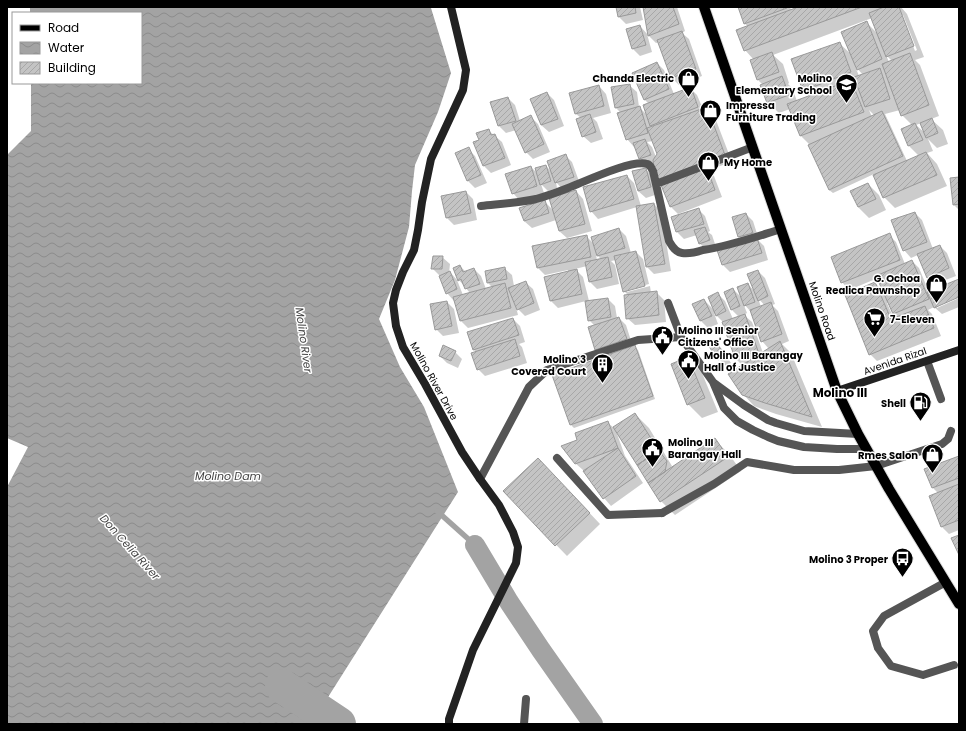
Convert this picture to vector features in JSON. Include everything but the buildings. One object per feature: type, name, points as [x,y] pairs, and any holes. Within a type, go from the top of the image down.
[{"type":"main road","name":"Molino Road","points":[[704,7],[837,390],[858,434],[889,489],[958,599]]},
{"type":"street","name":"Molino River Drive","points":[[448,724],[473,650],[516,563],[518,547],[513,532],[499,505],[462,452],[425,384],[403,348],[396,326],[393,303],[403,272],[414,250],[431,159],[463,90],[466,70],[451,7]]},
{"type":"street","points":[[656,184],[752,147]]},
{"type":"street","points":[[481,206],[536,199],[621,167],[638,163],[647,163],[651,166],[669,241],[674,250],[681,253],[713,249],[781,229]]},
{"type":"street","points":[[668,303],[681,338],[713,382],[724,408],[730,415],[753,430],[778,441],[804,447],[866,449]]},
{"type":"street","points":[[480,479],[529,387],[547,370],[638,340],[681,338]]},
{"type":"street","name":"Avenida Rizal","points":[[837,390],[959,350]]},
{"type":"street","points":[[927,361],[941,399]]},
{"type":"street","points":[[713,382],[756,413],[781,425],[804,431],[858,434]]},
{"type":"street","points":[[558,458],[608,515],[662,513],[714,484],[747,462],[794,470],[839,470],[876,466],[942,444],[948,440],[951,431]]},
{"type":"street","points":[[946,582],[884,616],[873,632],[878,648],[891,666],[923,675],[954,665]]},
{"type":"street","points":[[524,724],[526,699]]},
{"type":"water","name":"Molino Dam","points":[[30,7],[431,7],[451,73],[438,112],[415,165],[409,227],[395,280],[379,319],[400,367],[424,407],[458,492],[311,724],[7,724],[7,487],[28,447],[7,438],[7,155],[31,131],[31,84],[142,84],[142,12],[30,12]]},
{"type":"waterway","points":[[437,511],[475,545]]},
{"type":"waterway","points":[[475,545],[509,602],[593,724]]},
{"type":"waterway","points":[[282,686],[339,724]]},
{"type":"place","name":"Chanda Electric","points":[[689,98]]},
{"type":"place","name":"Molino Elementary School","points":[[847,104]]},
{"type":"place","name":"Impressa Furniture Trading","points":[[711,130]]},
{"type":"place","name":"My Home","points":[[708,182]]},
{"type":"place","name":"G. Ochoa Realica Pawnshop","points":[[936,304]]},
{"type":"place","name":"7-Eleven","points":[[874,338]]},
{"type":"place","name":"Molino III Senior Citizens' Office","points":[[662,356]]},
{"type":"place","name":"Molino III Barangay Hall of Justice","points":[[688,380]]},
{"type":"place","name":"Molino 3 Covered Court","points":[[602,384]]},
{"type":"place","name":"Shell","points":[[921,422]]},
{"type":"place","name":"Molino III Barangay Hall","points":[[652,468]]},
{"type":"place","name":"Rmes Salon","points":[[933,474]]},
{"type":"place","name":"Molino 3 Proper","points":[[903,578]]},
{"type":"district","name":"Molino III","points":[[840,392]]},
{"type":"water label","name":"Molino River","points":[[304,340]]},
{"type":"water label","name":"Don Celia River","points":[[130,547]]}]
